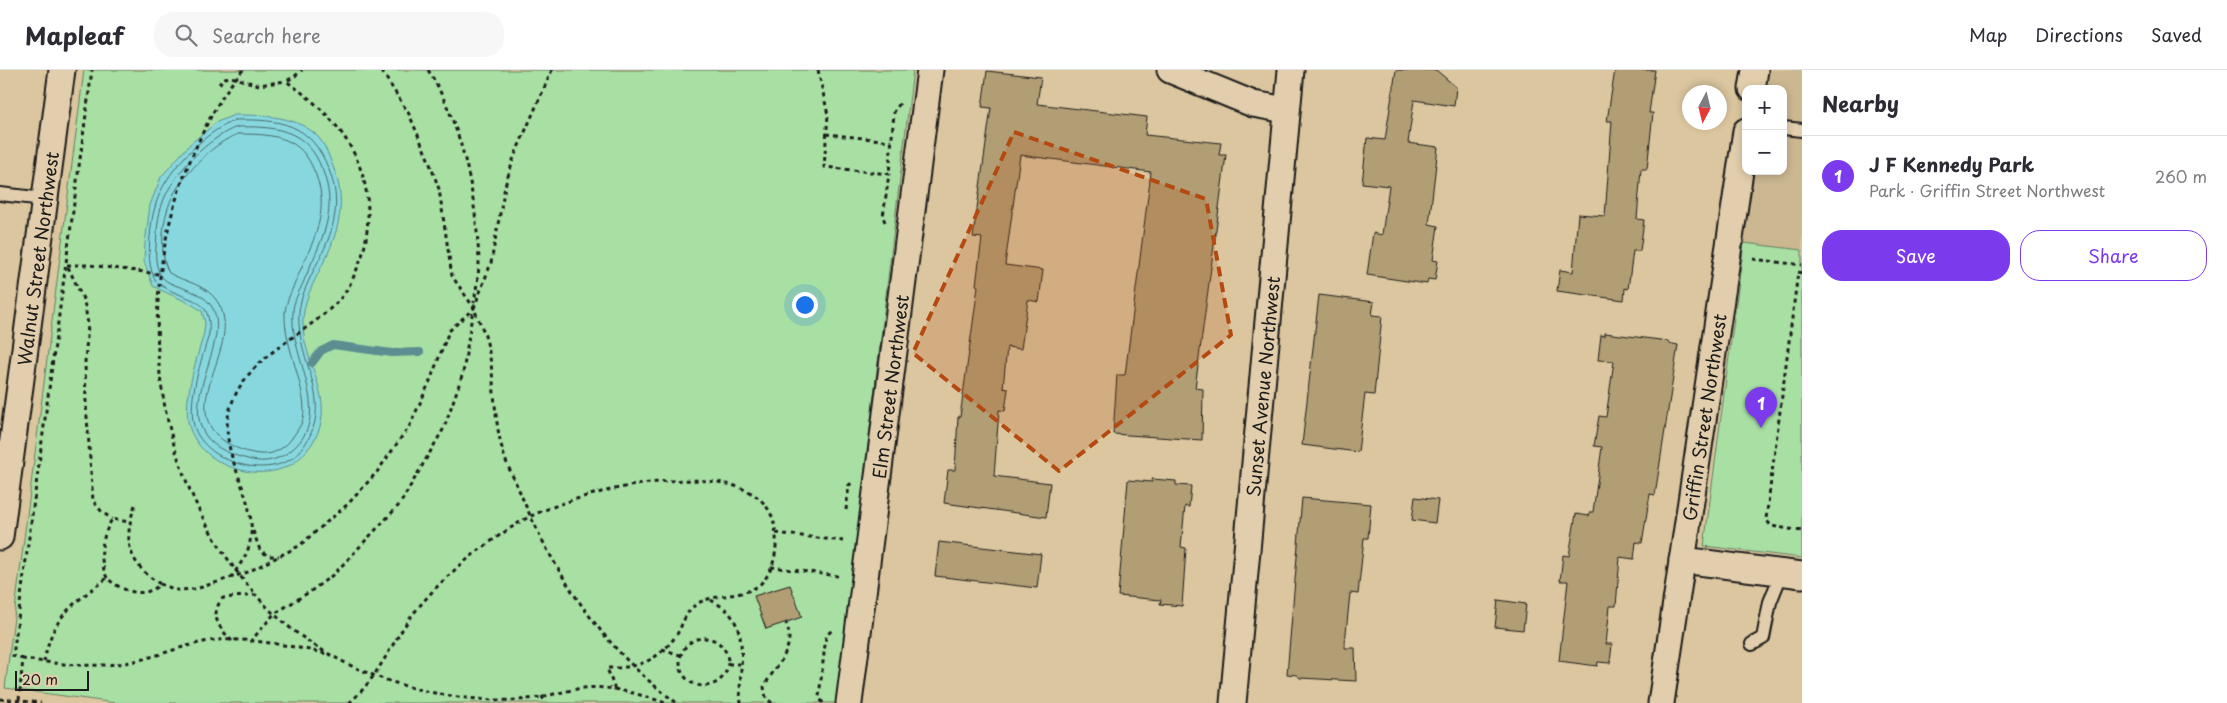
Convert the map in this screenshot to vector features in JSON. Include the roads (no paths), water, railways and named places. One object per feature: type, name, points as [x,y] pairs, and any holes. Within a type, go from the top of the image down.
[{"type":"street","name":"Walnut Street Northwest","points":[[0,536],[6,453],[45,199],[62,70]]},
{"type":"street","name":"Elm Street Northwest","points":[[849,703],[930,70]]},
{"type":"street","points":[[1170,70],[1254,104],[1286,110]]},
{"type":"street","name":"Sunset Avenue Northwest","points":[[1233,703],[1291,70]]},
{"type":"street","points":[[1753,85],[1755,70]]},
{"type":"street","name":"Griffin Street Northwest","points":[[1661,703],[1742,158]]},
{"type":"street","points":[[1682,560],[1792,574]]},
{"type":"lane","points":[[1787,128],[1802,130]]},
{"type":"lane","points":[[0,194],[45,199]]},
{"type":"lane","points":[[1752,644],[1763,638],[1770,602],[1792,574]]},
{"type":"water","points":[[234,115],[279,118],[311,130],[319,138],[328,153],[339,186],[340,212],[334,238],[309,293],[304,311],[303,330],[322,401],[322,418],[316,436],[303,455],[290,465],[275,471],[241,470],[224,464],[198,444],[190,429],[187,407],[194,368],[204,333],[205,323],[202,311],[153,286],[144,261],[150,205],[161,177],[190,144],[217,122]]},
{"type":"waterway","points":[[312,363],[321,351],[333,345],[392,353],[420,352]]},
{"type":"place","name":"J F Kennedy Park","points":[[1761,428]]}]
